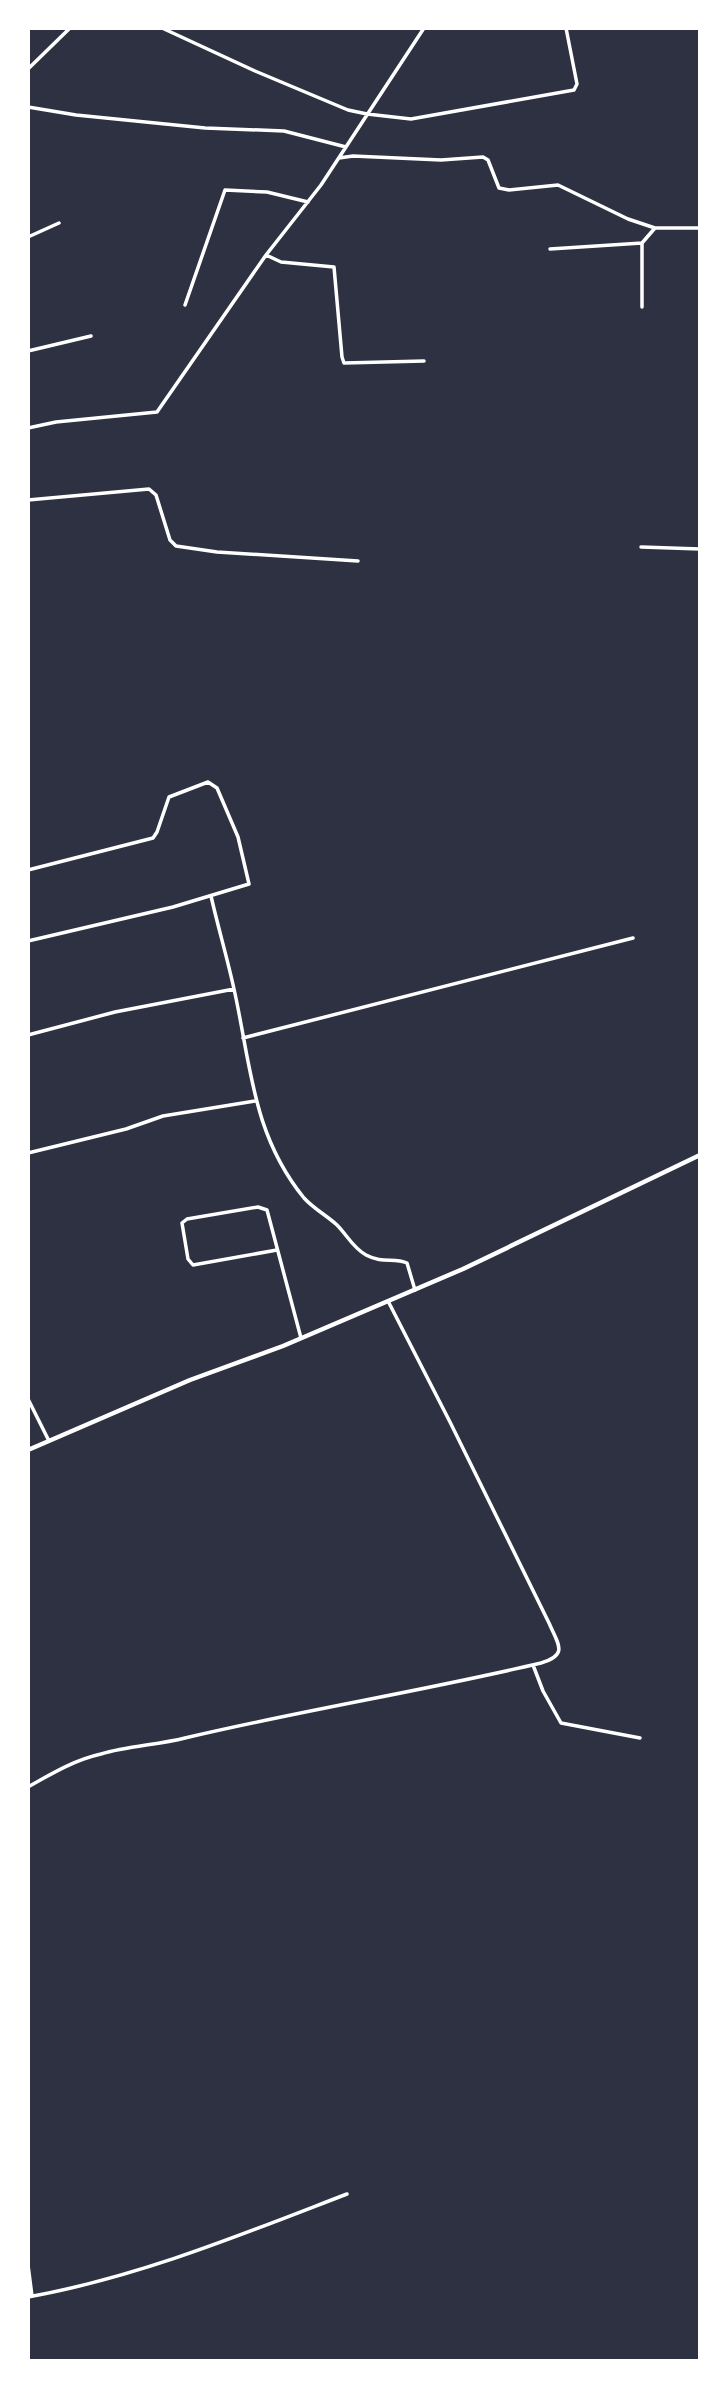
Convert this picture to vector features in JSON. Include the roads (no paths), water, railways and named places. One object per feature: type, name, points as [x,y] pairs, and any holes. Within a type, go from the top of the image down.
[{"type":"street","points":[[28,69],[70,28]]},
{"type":"street","points":[[162,28],[348,110],[411,119],[570,92],[577,84],[566,28]]},
{"type":"street","points":[[28,428],[99,417],[156,413],[266,255],[339,158],[424,28]]},
{"type":"street","points":[[28,107],[76,115],[205,128],[284,131],[346,147]]},
{"type":"street","points":[[339,158],[441,160],[483,157],[488,160],[499,188],[509,190],[558,185],[628,219],[655,228],[700,228]]},
{"type":"street","points":[[185,305],[225,190],[267,192],[308,202]]},
{"type":"street","points":[[28,237],[59,223]]},
{"type":"street","points":[[642,307],[642,243],[655,228]]},
{"type":"street","points":[[550,248],[642,243]]},
{"type":"street","points":[[266,255],[281,262],[334,267],[344,363],[424,361]]},
{"type":"street","points":[[28,351],[90,336]]},
{"type":"street","points":[[28,500],[149,489],[156,495],[170,540],[176,546],[217,552],[358,561]]},
{"type":"street","points":[[641,547],[700,549]]},
{"type":"street","points":[[28,870],[153,838],[169,797],[208,782],[217,788],[237,837],[249,884],[173,907],[28,941]]},
{"type":"street","points":[[211,896],[234,989],[255,1101],[269,1140],[312,1207],[340,1228],[360,1251],[376,1260],[407,1263],[415,1290]]},
{"type":"street","points":[[243,1038],[633,938]]},
{"type":"street","points":[[28,1035],[115,1012],[234,989]]},
{"type":"street","points":[[28,1153],[126,1129],[163,1116],[255,1101]]},
{"type":"street","points":[[28,1450],[190,1380],[301,1338],[415,1290],[591,1209],[700,1155]]},
{"type":"street","points":[[277,1250],[193,1265],[188,1259],[182,1223],[187,1219],[263,1207],[267,1210],[301,1338]]},
{"type":"street","points":[[28,1787],[50,1773],[97,1754],[151,1746],[409,1693],[533,1665],[553,1659],[559,1653],[560,1648],[388,1301]]},
{"type":"street","points":[[28,1399],[49,1441]]},
{"type":"street","points":[[533,1665],[548,1701],[561,1723],[640,1738]]},
{"type":"street","points":[[28,2265],[30,2296],[107,2279],[171,2260],[347,2194]]}]
